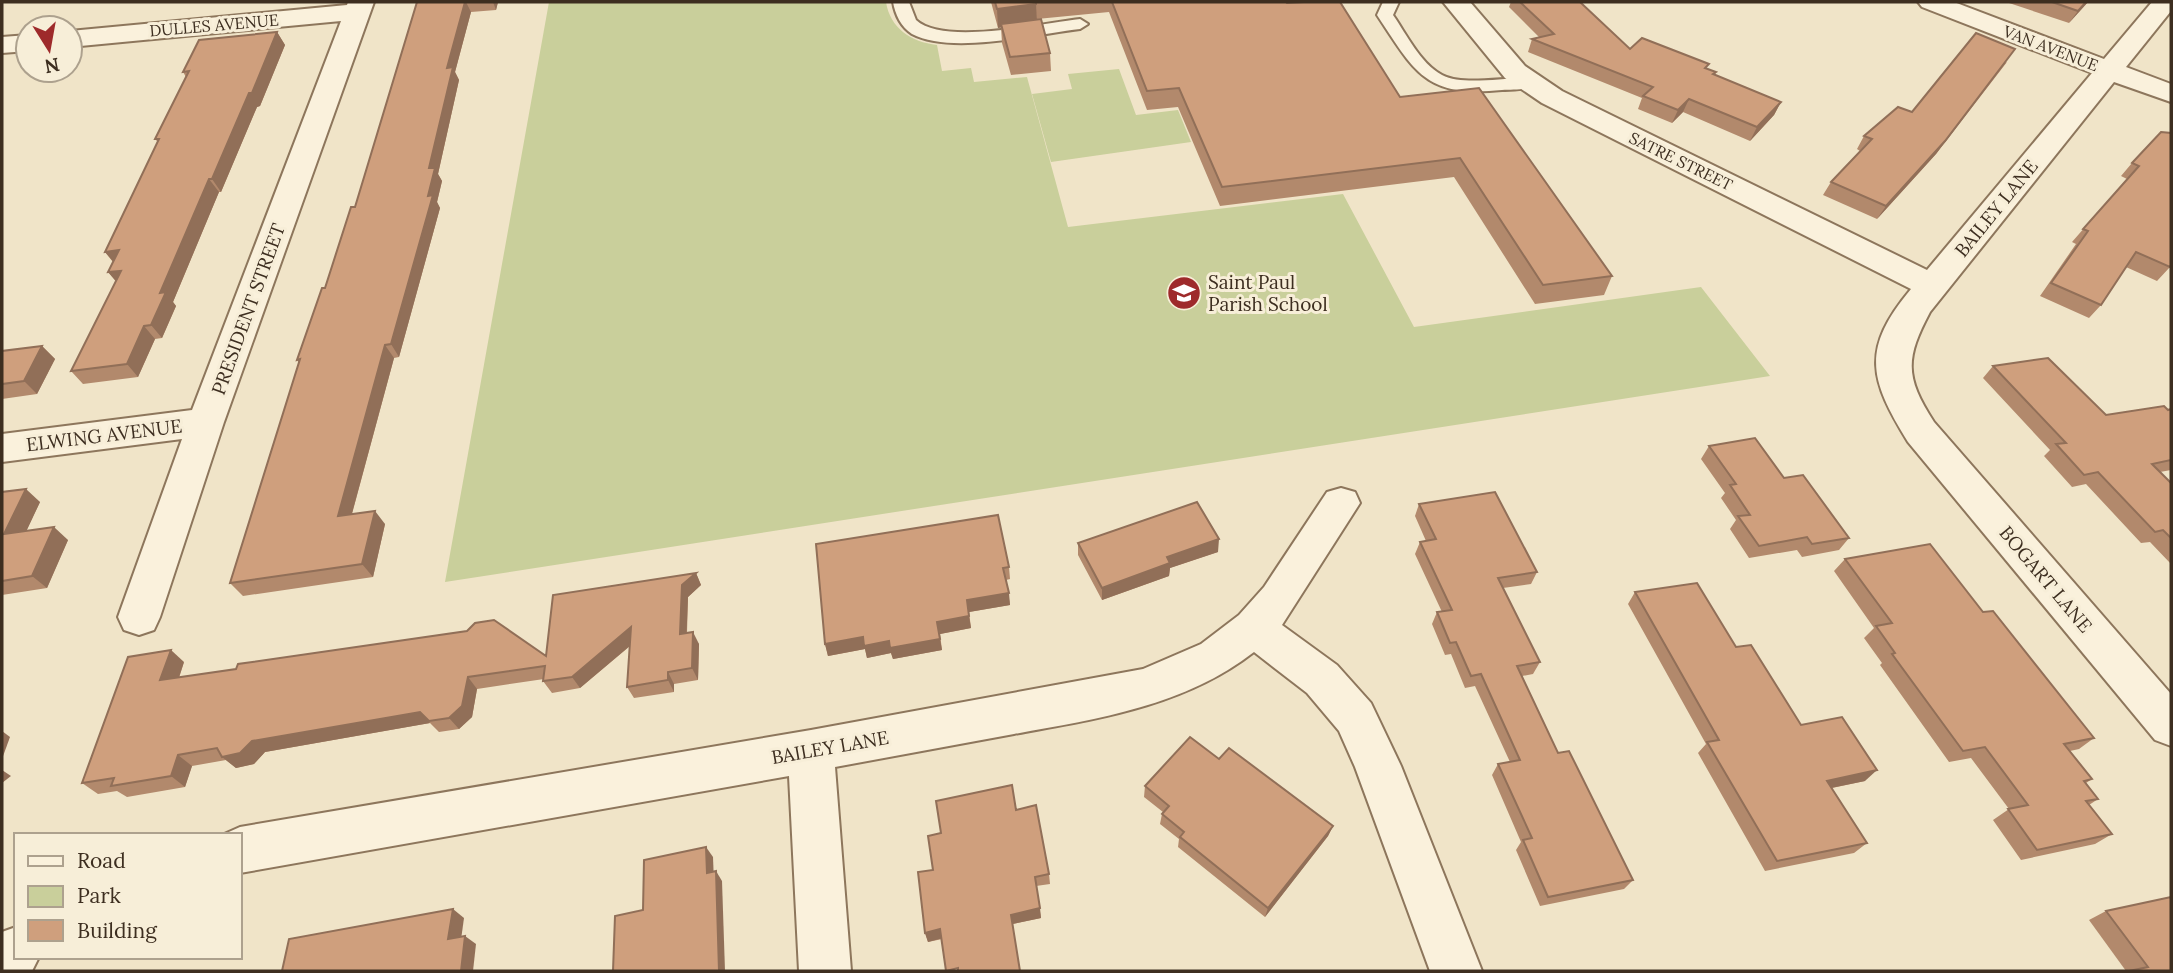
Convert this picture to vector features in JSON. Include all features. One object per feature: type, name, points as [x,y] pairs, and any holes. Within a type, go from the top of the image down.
[{"type":"street","name":"SATRE STREET","points":[[1457,2],[1494,50],[1529,82],[1566,104],[1932,286]]},
{"type":"street","name":"VAN AVENUE","points":[[1931,2],[2171,94]]},
{"type":"street","name":"BAILEY LANE","points":[[1921,432],[1890,377],[1891,362],[1899,337],[1932,286],[2165,2]]},
{"type":"street","name":"DULLES AVENUE","points":[[84,37],[359,7]]},
{"type":"street","name":"PRESIDENT STREET","points":[[139,617],[206,422],[359,7]]},
{"type":"street","name":"ELWING AVENUE","points":[[2,448],[206,422]]},
{"type":"street","name":"BOGART LANE","points":[[1921,432],[2171,726]]},
{"type":"street","name":"BAILEY LANE","points":[[242,850],[811,751],[1098,699],[1148,687],[1216,657],[1254,628],[1279,599],[1341,503]]},
{"type":"street","points":[[1254,628],[1322,679],[1355,717],[1378,766],[1455,971]]},
{"type":"street","points":[[811,751],[825,971]]},
{"type":"lane","points":[[901,2],[904,15],[913,27],[937,36],[1080,23]]},
{"type":"lane","points":[[1391,2],[1385,15],[1430,76],[1472,88],[1529,82]]},
{"type":"green space","name":"Saint Paul Parish School","points":[[549,2],[886,2],[892,19],[903,32],[919,41],[937,45],[942,71],[971,68],[974,82],[1027,77],[1068,227],[1343,194],[1414,327],[1701,287],[1770,376],[445,582]]},
{"type":"green space","points":[[1119,69],[1136,115],[1178,110],[1191,142],[1051,162],[1032,94],[1072,89],[1068,74]]},
{"type":"building","points":[[417,2],[465,2],[447,68],[453,67],[429,168],[435,168],[428,196],[433,195],[391,344],[385,345],[338,516],[375,511],[362,564],[230,583],[300,359],[297,360],[322,288],[325,288],[351,207],[355,207]]},
{"type":"building","points":[[995,2],[1036,2],[1036,4],[997,9]]},
{"type":"building","points":[[1112,2],[1340,2],[1400,97],[1479,88],[1612,276],[1543,285],[1460,158],[1222,187],[1179,88],[1147,91]]},
{"type":"building","points":[[1520,2],[1580,2],[1630,49],[1642,38],[1709,64],[1705,68],[1716,72],[1713,74],[1781,102],[1757,127],[1689,99],[1678,110],[1643,96],[1653,87],[1532,39],[1554,34]]},
{"type":"building","points":[[2052,2],[2086,2],[2078,11]]},
{"type":"building","points":[[1041,19],[1050,53],[1010,57],[1001,24]]},
{"type":"building","points":[[277,32],[252,93],[249,93],[212,179],[209,179],[160,293],[166,292],[151,325],[144,326],[127,364],[71,371],[121,271],[108,272],[119,250],[105,252],[159,139],[155,139],[189,71],[183,72],[199,40]]},
{"type":"building","points":[[1976,33],[2015,49],[1945,141],[1886,206],[1831,182],[1872,139],[1864,136],[1898,107],[1912,112]]},
{"type":"building","points":[[2161,132],[2171,133],[2170,267],[2136,252],[2101,305],[2051,283],[2088,231],[2083,229],[2139,166],[2132,163]]},
{"type":"building","points":[[42,346],[24,381],[2,384],[2,351]]},
{"type":"building","points":[[2048,358],[2106,415],[2164,406],[2168,410],[2171,409],[2171,460],[2152,464],[2171,483],[2171,538],[2163,530],[2155,532],[2098,472],[2084,475],[2056,444],[2066,443],[1993,366]]},
{"type":"building","points":[[1755,438],[1784,478],[1803,475],[1849,538],[1812,544],[1807,537],[1759,546],[1738,516],[1750,515],[1730,485],[1736,484],[1709,446]]},
{"type":"building","points":[[26,489],[4,534],[54,527],[32,576],[2,581],[2,492]]},
{"type":"building","points":[[1495,492],[1537,572],[1498,578],[1540,662],[1517,666],[1558,753],[1569,751],[1633,880],[1548,897],[1523,840],[1532,838],[1498,764],[1520,760],[1481,674],[1471,676],[1456,642],[1450,643],[1437,612],[1452,610],[1420,542],[1436,539],[1419,504]]},
{"type":"building","points":[[1197,502],[1219,539],[1167,557],[1170,563],[1102,588],[1078,543]]},
{"type":"building","points":[[998,515],[1009,567],[1003,568],[1009,593],[967,600],[969,616],[937,622],[940,639],[890,648],[889,641],[864,646],[863,637],[825,644],[816,544]]},
{"type":"building","points":[[1930,544],[1983,612],[1993,611],[2094,738],[2064,744],[2092,779],[2084,781],[2098,799],[2086,801],[2112,834],[2037,850],[2008,809],[2028,805],[1985,747],[1963,751],[1892,654],[1895,653],[1876,626],[1892,623],[1845,559]]},
{"type":"building","points":[[696,573],[682,585],[680,634],[693,632],[692,668],[668,672],[668,680],[627,687],[631,627],[572,677],[543,681],[545,666],[468,677],[462,706],[449,718],[429,721],[420,712],[252,741],[240,753],[222,757],[217,748],[178,755],[171,776],[111,786],[114,778],[82,783],[128,657],[171,650],[160,680],[236,669],[238,664],[467,631],[475,623],[494,620],[546,656],[553,595]]},
{"type":"building","points":[[1697,583],[1736,647],[1751,645],[1801,725],[1842,717],[1877,770],[1827,781],[1867,843],[1777,861],[1707,742],[1719,740],[1635,592]]},
{"type":"building","points":[[1190,737],[1219,759],[1229,748],[1333,826],[1268,908],[1180,837],[1184,832],[1162,814],[1169,806],[1145,786]]},
{"type":"building","points":[[1012,785],[1016,810],[1036,805],[1049,874],[1035,877],[1040,908],[1011,915],[1020,971],[958,971],[958,968],[946,971],[940,929],[925,933],[918,872],[933,870],[928,836],[941,833],[936,801]]},
{"type":"building","points":[[706,847],[707,873],[716,871],[719,971],[613,971],[615,916],[643,910],[644,860]]},
{"type":"building","points":[[2171,897],[2171,971],[2129,971],[2148,967],[2106,911]]},
{"type":"building","points":[[453,909],[448,939],[465,936],[461,971],[282,971],[289,939]]},
{"type":"place","name":"Saint Paul Parish School","points":[[1184,293]]}]
